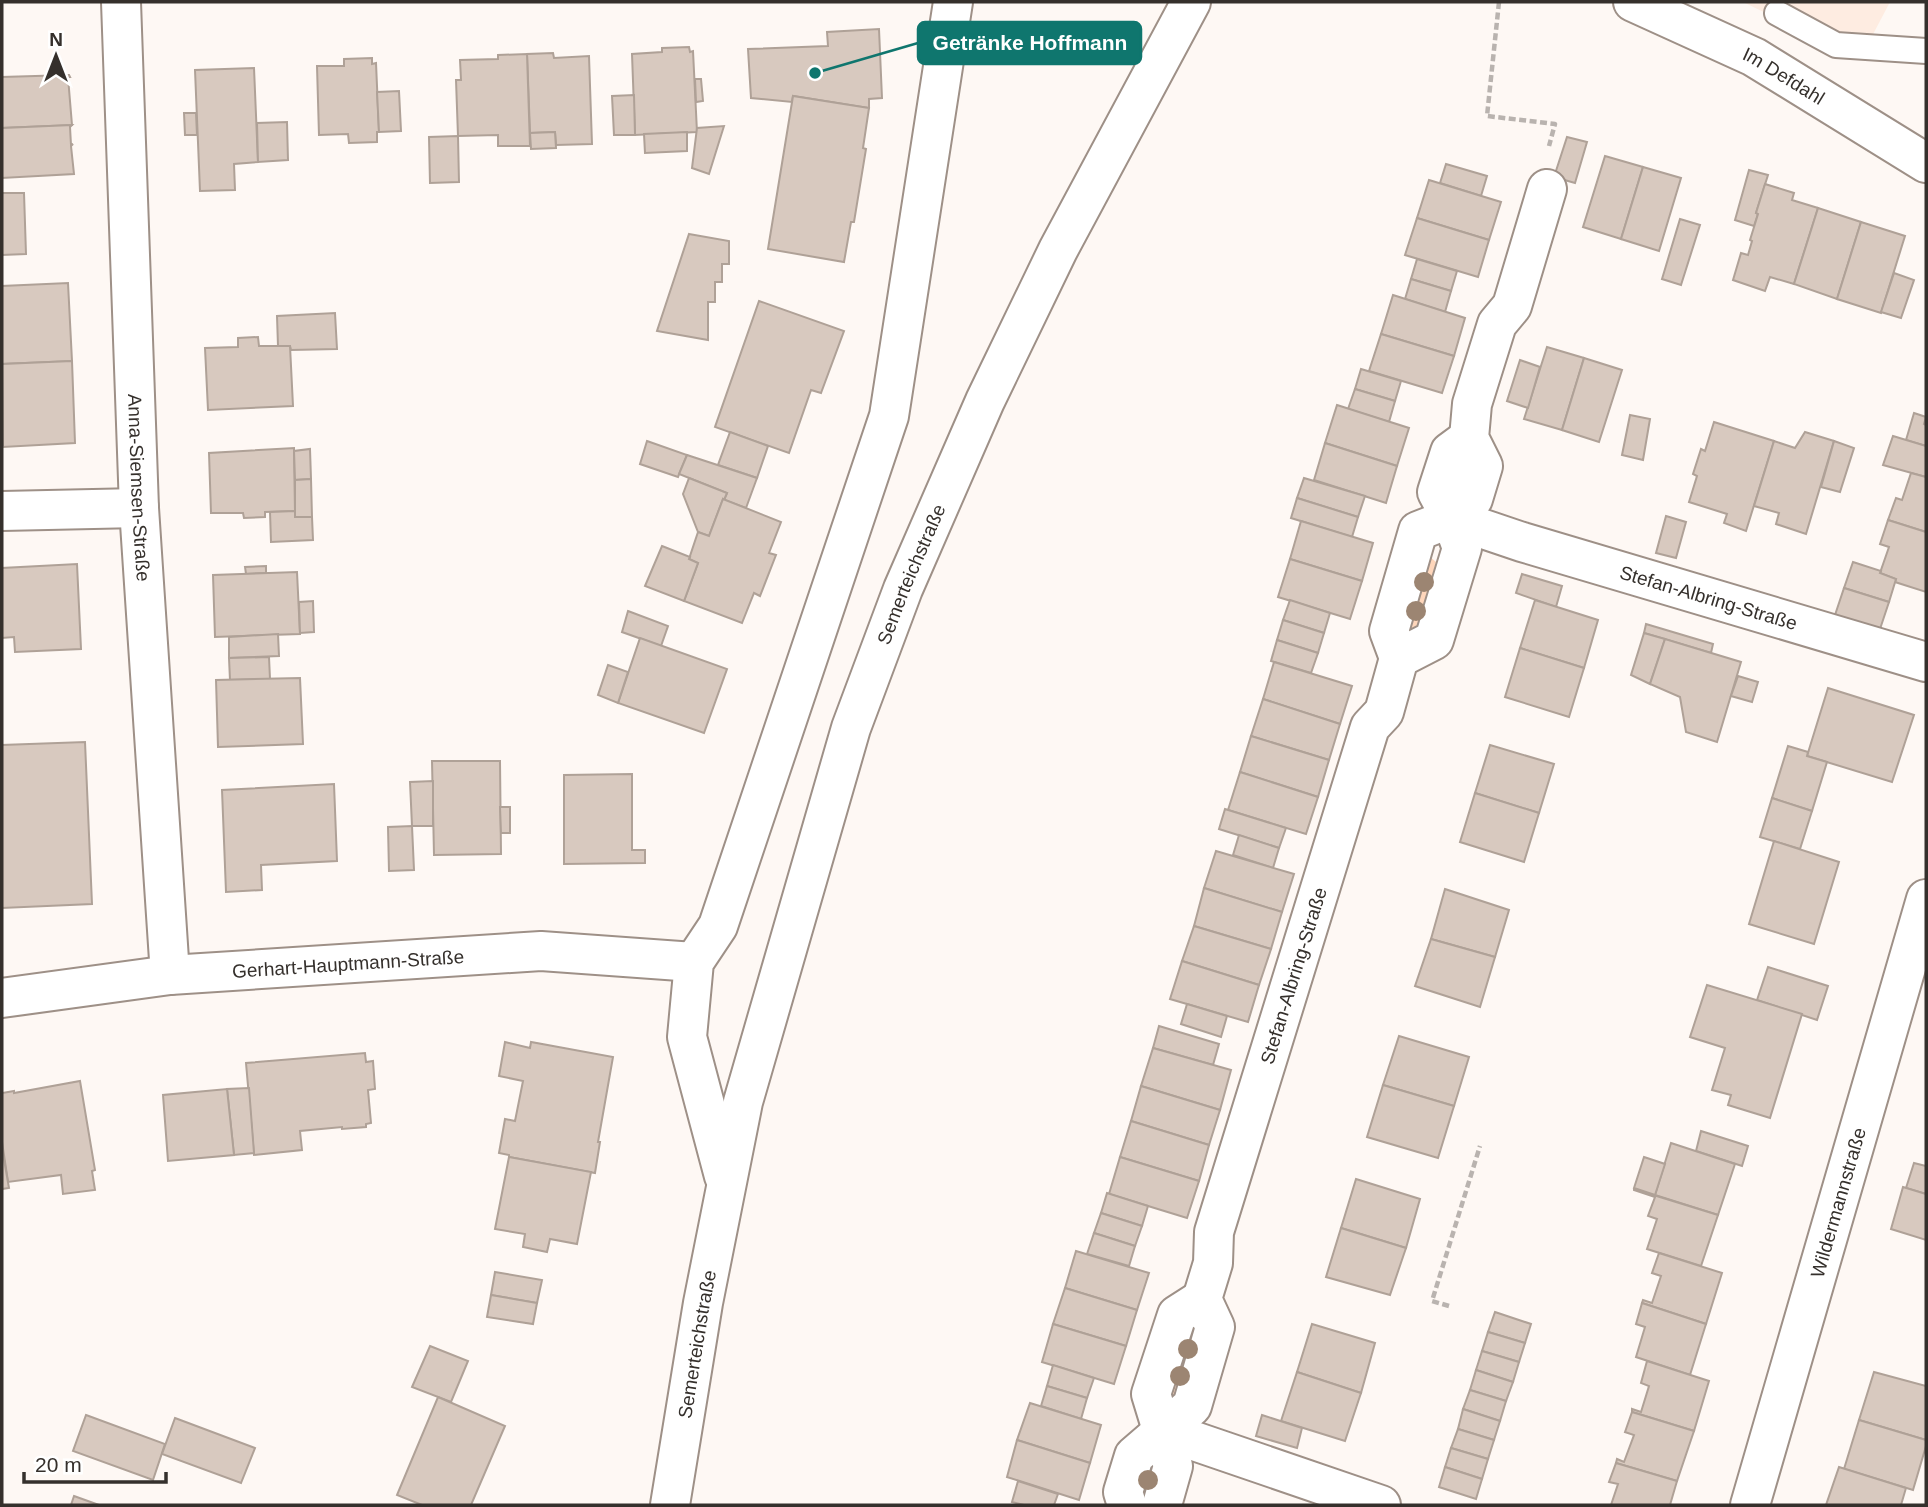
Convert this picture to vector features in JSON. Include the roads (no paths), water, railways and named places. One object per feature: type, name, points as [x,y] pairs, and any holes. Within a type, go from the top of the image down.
[{"type":"street","name":"Anna-Siemsen-Straße","points":[[121,2],[139,508],[170,975]]},
{"type":"street","name":"Semerteichstraße","points":[[726,1185],[687,1037],[694,962],[718,926],[889,416],[953,2]]},
{"type":"street","name":"Semerteichstraße","points":[[670,1505],[703,1303],[743,1102],[851,728],[904,589],[985,401],[1058,250],[1191,2]]},
{"type":"street","name":"Im Defdahl","points":[[1633,2],[1754,57],[1926,163]]},
{"type":"street","points":[[1451,518],[1473,499],[1483,466],[1469,438],[1472,404],[1497,324],[1512,306],[1547,190]]},
{"type":"street","points":[[2,511],[139,508]]},
{"type":"street","name":"Stefan-Albring-Straße","points":[[1127,1505],[1123,1492],[1135,1456],[1192,1406],[1215,1327],[1202,1299],[1213,1263],[1214,1232],[1370,727],[1384,712],[1399,658],[1434,640],[1462,548],[1451,518]]},
{"type":"street","name":"Stefan-Albring-Straße","points":[[1451,518],[1522,542],[1926,662]]},
{"type":"street","name":"Wildermannstraße","points":[[1750,1505],[1926,899]]},
{"type":"street","name":"Gerhart-Hauptmann-Straße","points":[[2,998],[170,975],[541,951],[694,962]]},
{"type":"street","points":[[1162,1430],[1173,1466],[1162,1505]]},
{"type":"street","points":[[1162,1430],[1381,1505]]},
{"type":"lane","points":[[1777,13],[1836,45],[1926,51]]},
{"type":"place","name":"Getränke Hoffmann","points":[[815,73]]}]
